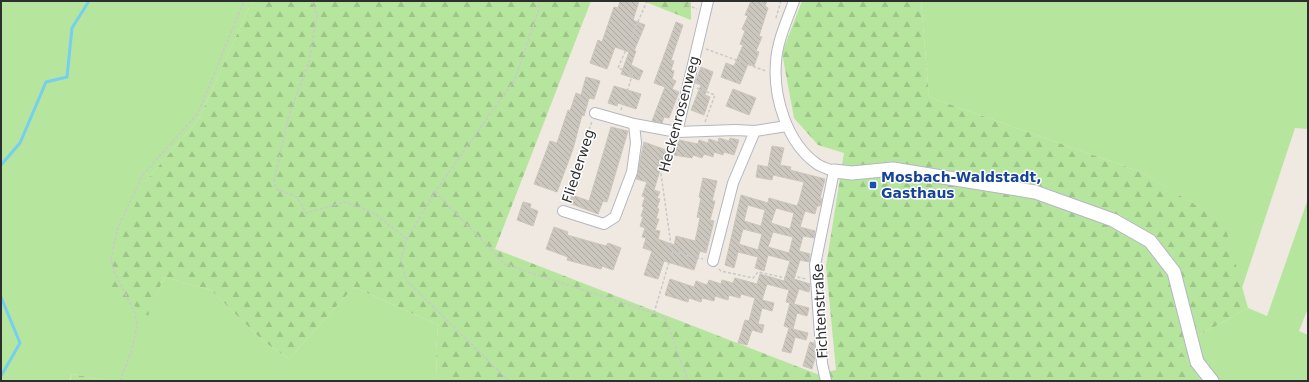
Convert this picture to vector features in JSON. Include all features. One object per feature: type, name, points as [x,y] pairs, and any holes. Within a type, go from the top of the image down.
[{"type":"street","name":"Heckenrosenweg","points":[[677,132],[708,1]]},
{"type":"street","points":[[794,1],[782,34],[776,62],[776,83],[787,126],[802,150],[817,164],[834,171],[852,173],[893,169],[1035,192],[1113,220],[1126,227],[1150,241],[1174,272],[1197,362],[1212,381]]},
{"type":"street","points":[[595,112],[634,124],[677,132],[755,131],[787,126]]},
{"type":"street","name":"Fliederweg","points":[[563,211],[604,224],[615,217],[632,172],[636,144],[634,124]]},
{"type":"street","points":[[713,261],[733,183],[755,131]]},
{"type":"street","name":"Fichtenstraße","points":[[826,381],[822,363],[815,265],[834,171]]},
{"type":"path","points":[[120,381],[132,350],[137,326],[135,313],[111,259],[117,230],[142,176],[198,113],[244,1]]},
{"type":"path","points":[[312,1],[317,16],[309,62],[289,115],[274,180],[276,189],[297,197],[306,213],[345,202],[372,212],[407,239]]},
{"type":"path","points":[[509,381],[406,280],[402,259],[407,239],[434,192],[515,79],[539,9],[540,1]]},
{"type":"path","points":[[617,119],[633,73],[618,68],[647,1]]},
{"type":"path","points":[[678,1],[705,13]]},
{"type":"path","points":[[697,45],[766,71]]},
{"type":"path","points":[[688,85],[715,95],[702,131]]},
{"type":"path","name":"Fliederweg","points":[[563,211],[595,112]]},
{"type":"path","name":"Heckenrosenweg","points":[[654,313],[672,252],[661,174],[672,140],[677,132]]},
{"type":"path","points":[[434,192],[505,264],[665,317],[688,381]]},
{"type":"path","points":[[672,252],[713,261],[721,271],[753,278],[758,272],[786,278],[789,275],[816,282]]},
{"type":"green space","points":[[1,1],[252,1],[199,119],[145,182],[148,315],[164,277],[211,290],[263,341],[289,359],[354,287],[438,325],[436,351],[437,381],[109,381],[72,374],[69,381],[1,381]]},
{"type":"green space","points":[[252,1],[591,1],[495,249],[817,374],[836,370],[826,266],[844,153],[818,145],[794,118],[782,53],[802,1],[921,1],[929,97],[1141,172],[1224,222],[1248,308],[1178,347],[1201,381],[437,381],[436,351],[438,325],[354,287],[289,359],[263,341],[211,290],[164,277],[148,316],[105,284],[122,235],[145,182],[199,119]]},
{"type":"green space","points":[[643,1],[691,1],[691,20]]},
{"type":"green space","points":[[921,1],[1308,1],[1308,129],[1295,128],[1242,288],[1223,222],[1141,172],[929,97]]},
{"type":"green space","points":[[1308,199],[1308,308],[1299,331],[1308,335],[1308,381],[1201,381],[1178,347],[1248,308],[1267,316]]},
{"type":"green space","points":[[72,374],[109,381],[70,381]]},
{"type":"building","points":[[620,1],[639,1],[633,20],[645,25],[634,51],[636,51],[631,65],[643,71],[639,80],[621,74],[629,52],[615,47],[607,69],[590,63],[598,40],[602,42],[614,7],[618,8]]},
{"type":"building","points":[[751,1],[767,1],[765,6],[768,8],[759,36],[762,37],[756,51],[759,52],[754,66],[748,64],[740,84],[721,77],[726,63],[734,66],[743,45],[740,44],[745,31],[742,29],[748,16],[745,15]]},
{"type":"building","points":[[676,22],[683,25],[671,60],[674,61],[671,70],[674,71],[672,79],[676,81],[672,89],[679,92],[669,118],[664,117],[662,123],[652,121],[665,87],[654,83]]},
{"type":"building","points":[[701,67],[713,72],[705,95],[710,97],[704,115],[691,110],[701,85],[695,83]]},
{"type":"building","points":[[586,77],[600,81],[594,99],[589,98],[584,116],[582,115],[573,149],[557,192],[534,184],[550,141],[557,143],[568,110],[570,111],[576,93],[581,95]]},
{"type":"building","points":[[614,86],[641,94],[636,109],[618,103],[617,106],[608,103]]},
{"type":"building","points":[[733,89],[756,98],[749,115],[726,106]]},
{"type":"building","points":[[611,127],[628,131],[607,202],[603,201],[598,214],[569,203],[572,195],[589,201]]},
{"type":"building","points":[[719,138],[729,141],[730,138],[739,140],[734,155],[724,152],[723,155],[714,152],[713,157],[704,154],[702,158],[693,155],[692,158],[674,155],[679,140],[698,144],[699,140],[708,143],[709,139],[718,142]]},
{"type":"building","points":[[644,142],[666,150],[654,190],[660,192],[657,198],[660,199],[656,219],[659,219],[655,230],[660,231],[658,239],[674,245],[676,236],[695,241],[700,218],[697,217],[703,178],[717,181],[712,201],[715,201],[710,220],[714,221],[706,253],[700,251],[694,270],[664,261],[658,279],[644,275],[652,251],[643,248],[646,238],[642,237],[645,228],[640,226],[644,207],[642,206],[645,197],[642,196],[647,182],[636,179]]},
{"type":"building","points":[[772,146],[784,148],[780,165],[791,167],[790,170],[825,179],[820,198],[822,199],[820,206],[817,206],[815,214],[805,211],[800,227],[815,231],[814,238],[803,236],[799,251],[810,254],[809,262],[800,260],[794,279],[810,284],[809,292],[799,289],[794,304],[786,302],[789,290],[767,284],[762,300],[774,303],[772,311],[762,308],[758,324],[764,325],[762,333],[752,330],[747,345],[738,343],[745,320],[749,321],[755,298],[741,294],[740,298],[729,295],[728,300],[715,296],[714,301],[702,298],[701,302],[689,298],[688,302],[665,295],[670,279],[694,287],[696,281],[707,285],[709,280],[721,284],[722,280],[733,283],[735,278],[757,284],[760,274],[784,281],[790,261],[768,255],[764,271],[755,268],[758,257],[738,252],[734,268],[725,265],[741,195],[768,203],[769,198],[797,206],[804,182],[773,175],[772,180],[756,177],[758,165],[768,167]],"holes":[[[748,205],[765,210],[761,226],[744,221]],[[776,208],[794,213],[790,229],[771,223]],[[743,229],[762,234],[758,250],[739,244]],[[773,232],[793,237],[789,253],[768,247]]]},
{"type":"building","points":[[523,202],[531,204],[530,208],[538,211],[533,226],[517,220]]},
{"type":"building","points":[[554,227],[568,232],[567,235],[606,246],[608,243],[621,248],[613,270],[602,266],[601,269],[567,260],[568,257],[546,249]]},
{"type":"building","points":[[790,303],[809,308],[807,316],[797,313],[793,329],[784,326]]},
{"type":"building","points":[[789,328],[808,333],[806,340],[795,337],[791,353],[782,351]]},
{"type":"building","points":[[810,342],[814,343],[815,358],[812,369],[803,366]]},
{"type":"waterway","points":[[1,165],[20,143],[46,82],[67,77],[72,28],[89,1]]},
{"type":"waterway","points":[[1,297],[20,343],[1,376]]},
{"type":"place","name":"Mosbach-Waldstadt, Gasthaus","points":[[873,185]]}]
